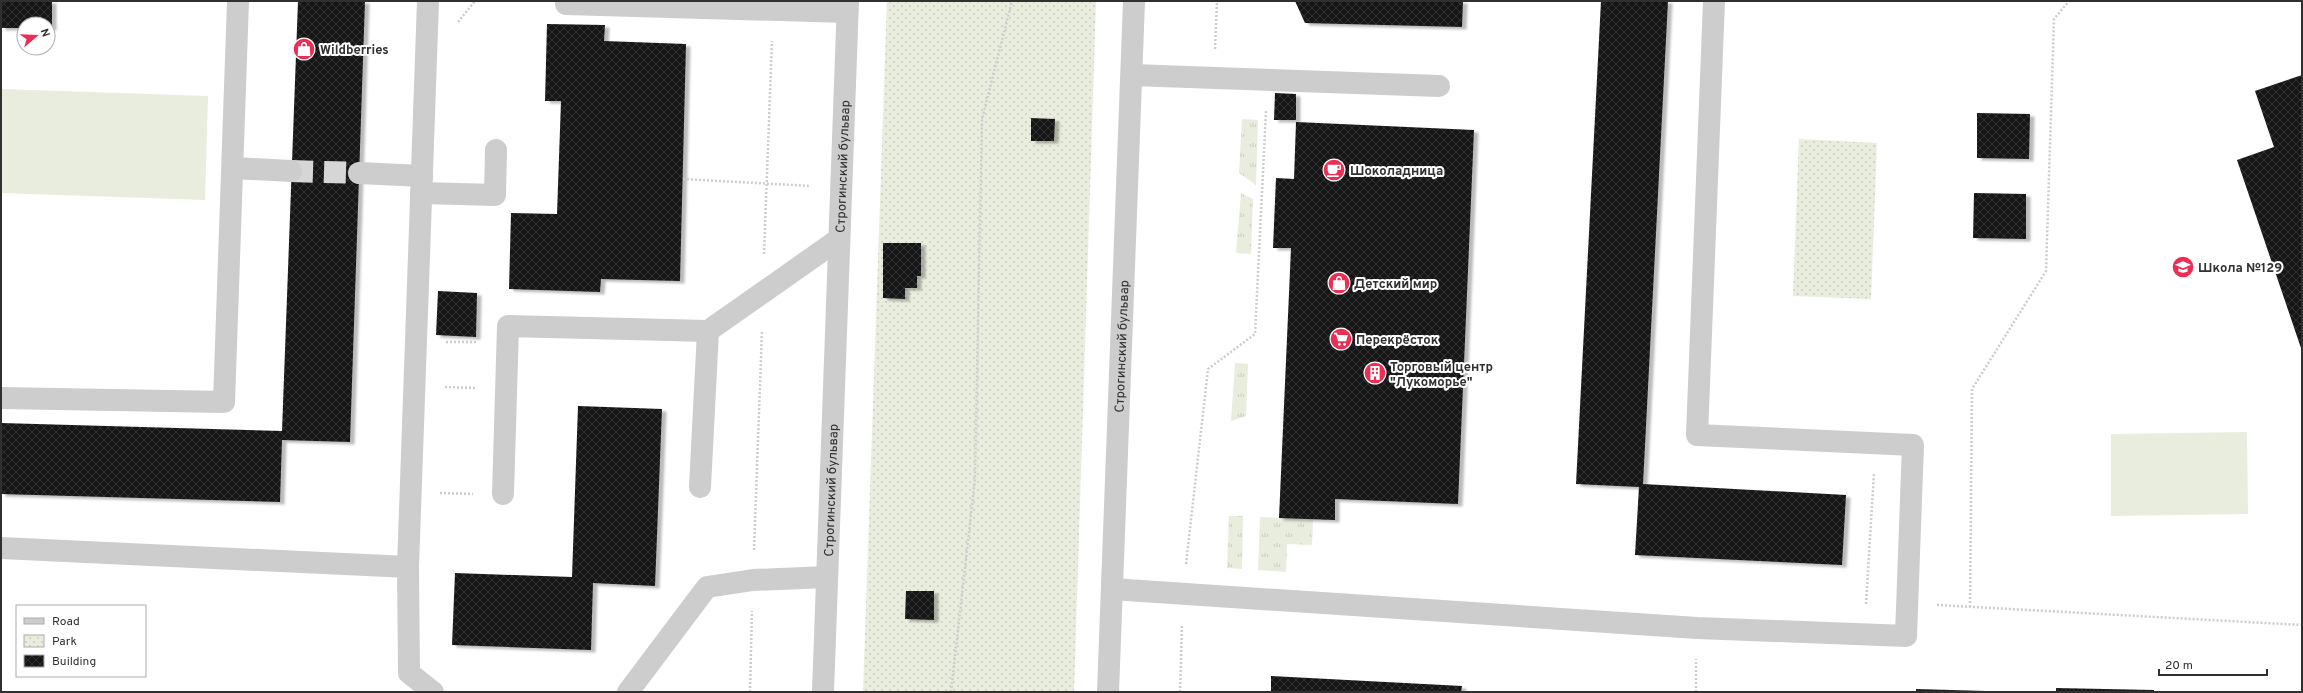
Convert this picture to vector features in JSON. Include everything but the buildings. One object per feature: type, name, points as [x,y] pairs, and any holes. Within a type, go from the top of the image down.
[{"type":"street","points":[[1,398],[224,402],[238,1]]},
{"type":"street","points":[[428,1],[408,567],[409,673],[433,692]]},
{"type":"street","name":"Строгинский бульвар","points":[[1108,692],[1134,1]]},
{"type":"street","points":[[1112,589],[1183,592],[1697,628],[1906,636],[1913,445],[1697,436],[1714,1]]},
{"type":"street","points":[[566,4],[772,10],[847,7]]},
{"type":"street","name":"Строгинский бульвар","points":[[823,692],[847,7]]},
{"type":"street","points":[[1132,75],[1439,86]]},
{"type":"street","points":[[359,173],[495,195],[496,150]]},
{"type":"street","points":[[233,168],[291,170]]},
{"type":"street","points":[[503,494],[508,326],[708,331],[839,239]]},
{"type":"street","points":[[700,487],[708,331]]},
{"type":"street","points":[[1,548],[408,567]]},
{"type":"street","points":[[628,692],[707,587],[753,580],[827,577]]},
{"type":"path","points":[[951,692],[975,479],[982,119],[1012,1]]},
{"type":"path","points":[[1214,78],[1217,1]]},
{"type":"path","points":[[1970,607],[1972,389],[2046,271],[2054,19],[2069,1]]},
{"type":"path","points":[[750,692],[772,10]]},
{"type":"path","points":[[1180,692],[1183,592],[1208,368],[1255,334],[1266,106]]},
{"type":"path","points":[[683,179],[841,187]]},
{"type":"path","points":[[416,341],[508,343]]},
{"type":"path","points":[[414,385],[506,389]]},
{"type":"path","points":[[1864,634],[1876,443]]},
{"type":"path","points":[[410,492],[503,494]]},
{"type":"path","points":[[1907,604],[2302,625]]},
{"type":"green space","points":[[887,1],[1096,1],[1074,692],[863,692]]},
{"type":"green space","points":[[1,89],[208,96],[205,200],[1,193]]},
{"type":"green space","points":[[1242,119],[1258,120],[1256,185],[1239,173]]},
{"type":"green space","points":[[1799,139],[1877,143],[1871,299],[1793,296]]},
{"type":"green space","points":[[1241,193],[1253,199],[1251,254],[1236,253]]},
{"type":"green space","points":[[1235,363],[1248,364],[1246,416],[1231,421]]},
{"type":"green space","points":[[2247,432],[2248,514],[2111,516],[2111,434]]},
{"type":"green space","points":[[1229,516],[1243,516],[1242,569],[1227,568]]},
{"type":"green space","points":[[1260,517],[1313,519],[1312,545],[1287,544],[1286,572],[1258,570]]},
{"type":"tunnel","points":[[291,171],[359,173]]},
{"type":"place","name":"Wildberries","points":[[304,49]]},
{"type":"place","name":"Шоколадница","points":[[1334,170]]},
{"type":"place","name":"Школа №129","points":[[2183,267]]},
{"type":"place","name":"Детский мир","points":[[1339,283]]},
{"type":"place","name":"Перекрёсток","points":[[1341,339]]},
{"type":"place","name":"Торговый центр \"Лукоморье\"","points":[[1375,373]]}]
